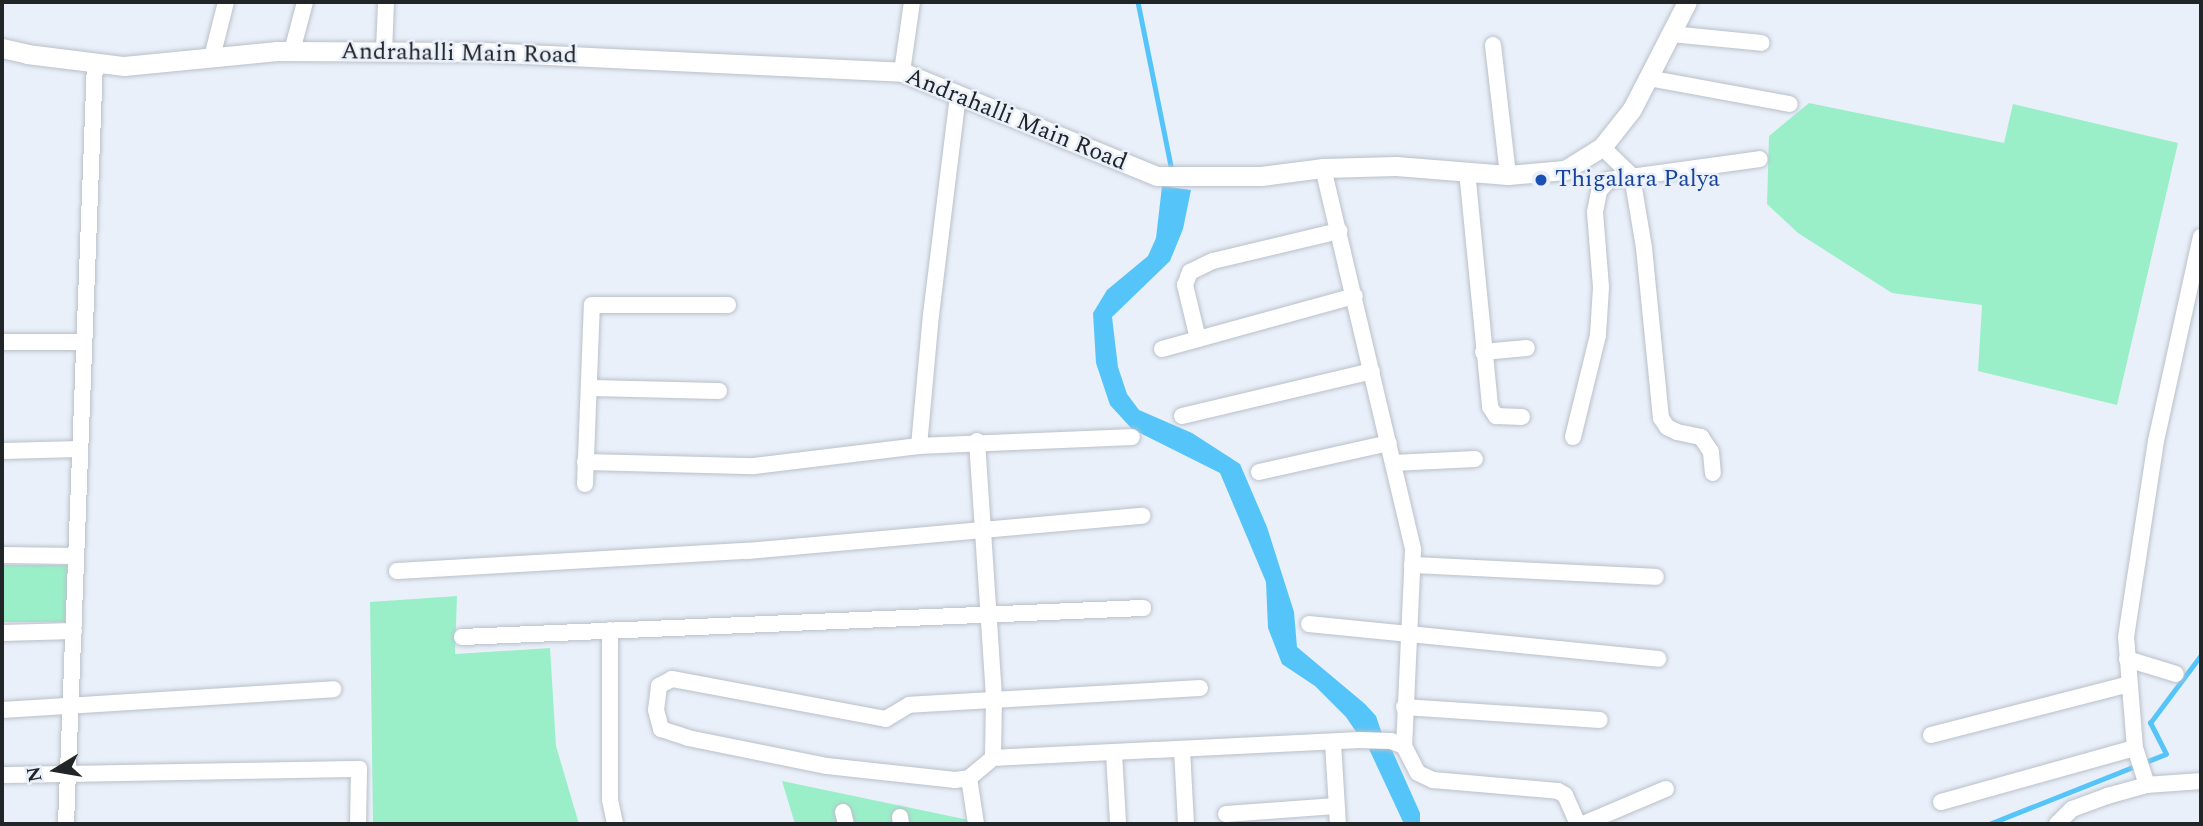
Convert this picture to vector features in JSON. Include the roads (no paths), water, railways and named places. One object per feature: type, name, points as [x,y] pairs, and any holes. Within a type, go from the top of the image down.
[{"type":"main road","name":"Andrahalli Main Road","points":[[2,48],[124,66],[292,51],[484,52],[902,72],[1157,176],[1261,176],[1323,168],[1396,166],[1508,176],[1565,170],[1602,147],[1632,108],[1687,2]]},
{"type":"street","points":[[212,57],[226,2]]},
{"type":"street","points":[[292,51],[305,2]]},
{"type":"street","points":[[384,52],[386,2]]},
{"type":"street","points":[[902,72],[912,2]]},
{"type":"street","points":[[1671,34],[1762,43]]},
{"type":"street","points":[[1493,45],[1508,176]]},
{"type":"street","points":[[66,824],[95,62]]},
{"type":"street","points":[[1648,78],[1790,104]]},
{"type":"street","points":[[919,446],[931,315],[958,96]]},
{"type":"street","points":[[1602,147],[1632,176],[1644,248],[1661,418],[1667,427],[1677,432],[1701,437],[1711,452],[1713,473]]},
{"type":"street","points":[[1573,437],[1598,335],[1601,286],[1595,212],[1600,191],[1609,180],[1760,159]]},
{"type":"street","points":[[1323,168],[1413,550],[1404,707],[1397,743],[1418,773],[1433,780],[1558,791],[1565,795],[1581,824],[1666,789]]},
{"type":"street","points":[[1467,172],[1483,352],[1492,413],[1502,417],[1522,417]]},
{"type":"street","points":[[1198,339],[1185,285],[1190,272],[1213,261],[1339,231]]},
{"type":"street","points":[[2141,765],[2129,684],[2126,637],[2156,441],[2201,237]]},
{"type":"street","points":[[1162,349],[1355,296]]},
{"type":"street","points":[[585,484],[592,306],[728,305]]},
{"type":"street","points":[[2,342],[84,342]]},
{"type":"street","points":[[1483,352],[1527,348]]},
{"type":"street","points":[[1182,416],[1372,371]]},
{"type":"street","points":[[589,388],[719,391]]},
{"type":"street","points":[[585,462],[754,466],[919,446],[1132,437]]},
{"type":"street","points":[[977,442],[985,529],[994,698],[993,758]]},
{"type":"street","points":[[1259,472],[1388,443]]},
{"type":"street","points":[[2,451],[80,449]]},
{"type":"street","points":[[1393,463],[1475,460]]},
{"type":"street","points":[[397,571],[747,551],[1142,516]]},
{"type":"street","points":[[2,555],[76,556]]},
{"type":"street","points":[[1412,565],[1656,577]]},
{"type":"street","points":[[462,637],[1143,608]]},
{"type":"street","points":[[1310,624],[1658,659]]},
{"type":"street","points":[[610,630],[610,800],[615,824]]},
{"type":"street","points":[[2,633],[74,631]]},
{"type":"street","points":[[2127,659],[2176,674]]},
{"type":"street","points":[[1200,688],[909,705],[886,719],[684,679],[663,681],[659,686],[657,723],[660,729],[688,738],[827,766],[955,780],[969,778],[993,758],[1360,740],[1397,743]]},
{"type":"street","points":[[1931,735],[2129,684]]},
{"type":"street","points":[[2,710],[333,689]]},
{"type":"street","points":[[1404,707],[1600,720]]},
{"type":"street","points":[[1333,743],[1338,824]]},
{"type":"street","points":[[1182,750],[1186,824]]},
{"type":"street","points":[[1114,753],[1118,822]]},
{"type":"street","points":[[2057,824],[2072,809],[2141,765]]},
{"type":"street","points":[[1941,802],[2141,765],[2201,781]]},
{"type":"street","points":[[2,775],[359,769],[358,824]]},
{"type":"street","points":[[969,778],[976,824]]},
{"type":"street","points":[[1226,814],[1265,819],[1336,806]]},
{"type":"water","points":[[1162,186],[1191,190],[1183,229],[1170,261],[1112,317],[1118,367],[1127,394],[1139,410],[1192,433],[1240,464],[1267,527],[1294,612],[1297,647],[1365,704],[1376,716],[1382,734],[1359,736],[1346,717],[1315,686],[1282,664],[1268,628],[1266,582],[1220,473],[1132,429],[1110,405],[1096,363],[1093,313],[1107,290],[1148,256],[1156,238]]},
{"type":"water","points":[[1391,748],[1420,813],[1420,824],[1404,824],[1369,749]]},
{"type":"waterway","points":[[1138,2],[1172,171]]},
{"type":"waterway","points":[[1989,824],[2166,754],[2150,723],[2201,655]]},
{"type":"place","name":"Thigalara Palya","points":[[1541,180]]}]
